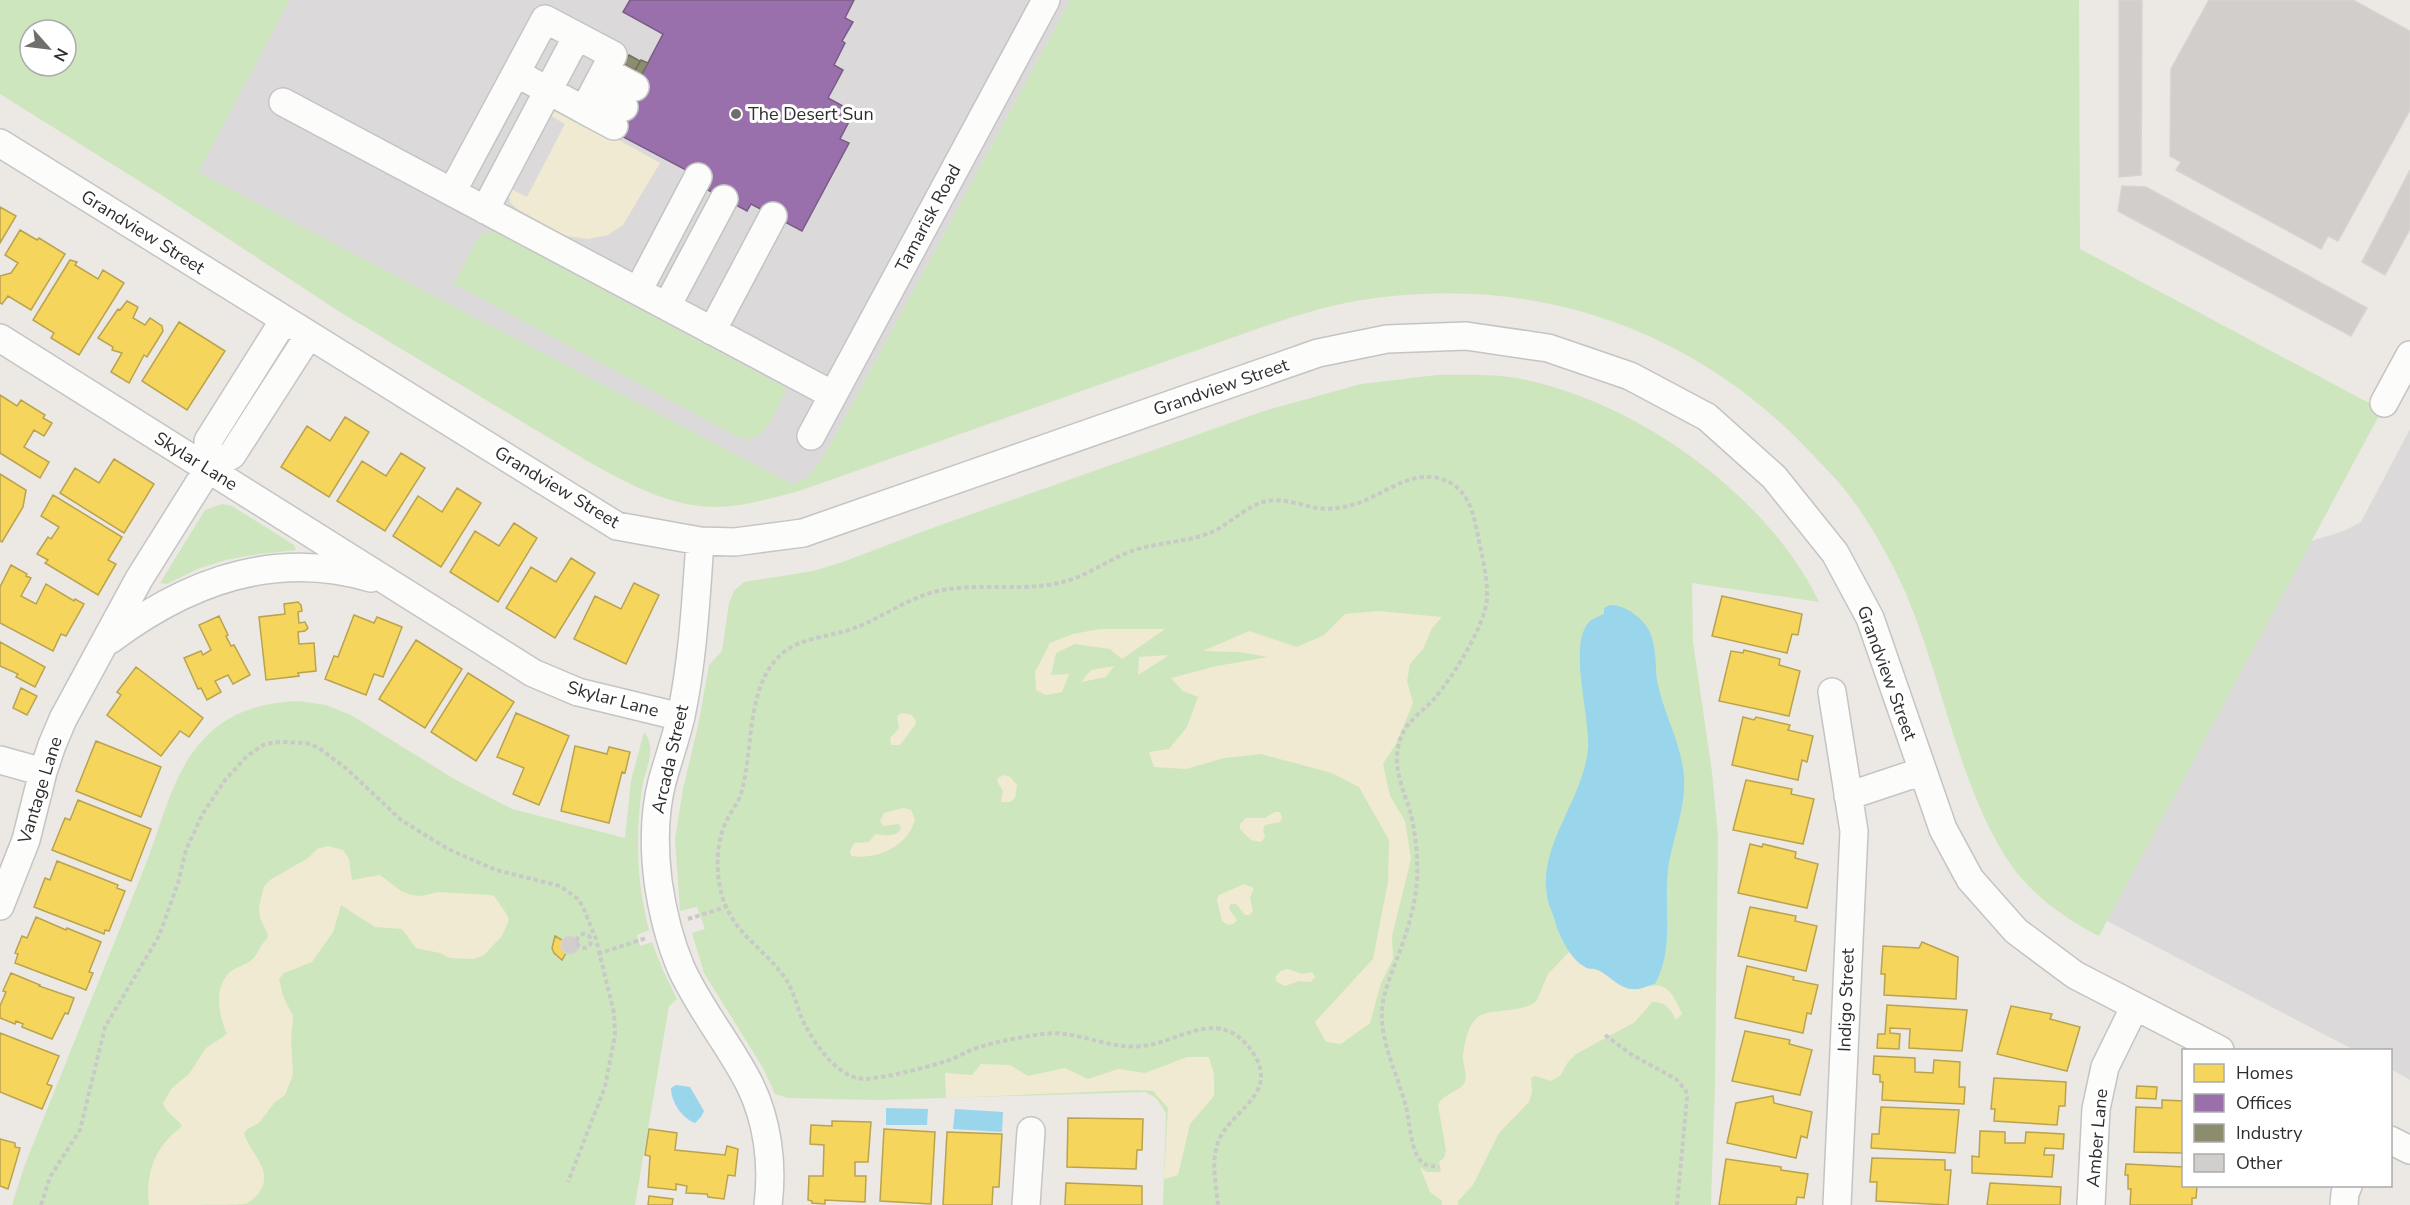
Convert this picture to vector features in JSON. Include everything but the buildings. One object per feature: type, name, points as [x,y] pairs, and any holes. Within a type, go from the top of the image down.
[{"type":"street","name":"Tamarisk Road","points":[[811,436],[1046,0]]},
{"type":"street","points":[[452,192],[545,19],[613,55],[595,91]]},
{"type":"street","points":[[485,210],[578,36]]},
{"type":"street","points":[[516,74],[548,91],[595,91],[625,107],[595,91]]},
{"type":"street","points":[[283,102],[833,395]]},
{"type":"street","name":"Grandview Street","points":[[0,143],[617,526],[700,541],[735,542],[803,533],[1318,353],[1387,339],[1466,336],[1548,348],[1630,376],[1707,417],[1774,477],[1835,553],[1870,618],[1943,829],[1970,879],[2016,931],[2075,975],[2218,1049]]},
{"type":"street","points":[[638,291],[698,177]]},
{"type":"street","points":[[667,306],[724,199]]},
{"type":"street","points":[[712,330],[773,216]]},
{"type":"street","points":[[208,469],[208,441],[285,320]]},
{"type":"street","name":"Vantage Lane","points":[[0,906],[26,840],[43,772],[63,719],[139,579],[208,469],[232,455],[309,335]]},
{"type":"street","name":"Skylar Lane","points":[[0,338],[533,672],[555,683],[596,697],[681,717]]},
{"type":"street","points":[[2384,403],[2410,355]]},
{"type":"street","name":"Arcada Street","points":[[700,541],[688,675],[681,717],[662,783],[657,810],[655,847],[658,882],[668,927],[681,967],[750,1085],[759,1108],[768,1153],[768,1205]]},
{"type":"street","name":"Skylar Lane","points":[[226,577],[268,570],[320,569],[360,574],[393,584]]},
{"type":"street","name":"Vantage Lane","points":[[103,646],[138,619],[174,599],[226,577]]},
{"type":"street","name":"Indigo Street","points":[[1832,692],[1854,831],[1837,1205]]},
{"type":"street","points":[[0,760],[43,772]]},
{"type":"street","points":[[1848,796],[1923,771]]},
{"type":"street","name":"Amber Lane","points":[[2091,1205],[2096,1109],[2105,1067],[2135,1006]]},
{"type":"street","points":[[1026,1205],[1030,1131]]},
{"type":"street","points":[[2392,1141],[2410,1150]]},
{"type":"street","points":[[2344,1205],[2347,1187]]},
{"type":"path","points":[[1218,1205],[1215,1160],[1220,1137],[1260,1090],[1261,1082],[1258,1062],[1244,1041],[1234,1034],[1215,1028],[1205,1028],[1159,1043],[1132,1047],[1059,1033],[1040,1034],[988,1045],[944,1062],[871,1079],[854,1077],[842,1071],[822,1052],[800,1014],[790,985],[772,963],[748,941],[726,907],[719,882],[717,861],[722,832],[740,797],[748,742],[762,684],[769,669],[790,648],[805,641],[855,628],[910,600],[931,593],[965,586],[1031,587],[1060,583],[1133,551],[1183,541],[1216,530],[1266,501],[1288,501],[1317,508],[1346,507],[1422,476],[1454,484],[1471,503],[1486,580],[1486,606],[1474,637],[1448,680],[1407,726],[1401,737],[1397,765],[1398,781],[1410,810],[1417,858],[1417,879],[1412,913],[1382,1008],[1384,1040],[1404,1100],[1418,1156],[1426,1165],[1439,1167]]},
{"type":"path","points":[[41,1205],[50,1177],[80,1130],[105,1027],[159,936],[178,883],[191,836],[202,815],[225,780],[247,756],[265,744],[293,742],[306,743],[319,748],[347,769],[401,820],[440,844],[496,870],[560,886],[569,891],[584,907],[614,1013],[615,1035],[604,1087],[568,1182]]},
{"type":"path","points":[[684,920],[726,907]]},
{"type":"path","points":[[598,954],[651,936]]},
{"type":"path","points":[[1605,1035],[1632,1055],[1676,1079],[1686,1091],[1677,1205]]},
{"type":"shaded area","points":[[290,0],[1070,0],[823,458],[807,478],[792,484],[198,172]]},
{"type":"shaded area","points":[[2410,429],[2410,1080],[2392,1070],[2392,1049],[2352,1049],[2107,921],[2311,541],[2344,531],[2361,522]]},
{"type":"green space","points":[[0,0],[290,0],[198,172],[792,484],[807,478],[823,458],[1070,0],[2079,0],[2080,249],[2382,410],[2099,936],[2069,919],[2032,890],[2007,859],[1997,842],[1984,817],[1963,763],[1918,623],[1907,596],[1879,541],[1854,501],[1809,451],[1763,407],[1712,370],[1659,341],[1602,318],[1543,302],[1482,294],[1419,294],[1356,301],[1271,324],[802,490],[756,502],[710,507],[661,497],[614,476],[584,459],[340,312],[163,196],[0,94]]},
{"type":"green space","points":[[488,232],[497,233],[786,388],[768,425],[756,436],[749,439],[740,438],[453,285],[479,236]]},
{"type":"green space","points":[[1437,375],[1510,377],[1556,388],[1602,405],[1647,428],[1690,456],[1730,488],[1766,524],[1796,562],[1819,602],[1692,583],[1693,642],[1712,772],[1718,835],[1711,1205],[1163,1205],[1166,1113],[1156,1098],[1145,1092],[880,1100],[788,1098],[775,1094],[763,1068],[704,973],[692,933],[705,929],[697,907],[680,911],[675,839],[683,789],[709,665],[722,651],[729,603],[734,591],[744,582],[813,571],[840,563],[935,527],[1267,410],[1361,384]]},
{"type":"green space","points":[[222,504],[232,506],[294,545],[296,550],[226,560],[200,568],[167,584],[160,583],[205,510]]},
{"type":"green space","points":[[299,701],[326,705],[351,715],[456,780],[512,809],[625,838],[631,781],[644,732],[648,739],[650,752],[640,806],[638,860],[649,930],[637,935],[640,946],[652,942],[677,999],[669,1006],[635,1205],[12,1205],[24,1167],[182,769],[201,742],[233,717],[258,707]]},
{"type":"sand","points":[[562,108],[660,163],[623,225],[608,235],[588,239],[566,236],[517,209],[510,202],[511,189],[527,197],[565,124],[551,116],[557,109]]},
{"type":"sand","points":[[1378,611],[1442,617],[1432,628],[1423,649],[1410,664],[1407,681],[1413,703],[1396,744],[1383,764],[1390,796],[1405,821],[1411,859],[1392,936],[1393,959],[1381,983],[1370,1023],[1341,1044],[1326,1042],[1315,1022],[1373,959],[1388,882],[1389,840],[1359,787],[1332,773],[1261,754],[1224,758],[1186,769],[1154,767],[1149,752],[1169,749],[1187,727],[1198,697],[1183,691],[1171,678],[1217,666],[1268,657],[1240,652],[1203,651],[1249,631],[1297,647],[1324,635],[1345,614]]},
{"type":"sand","points":[[1100,629],[1165,629],[1122,659],[1110,649],[1075,644],[1056,653],[1051,675],[1069,674],[1062,692],[1046,695],[1036,690],[1035,672],[1050,643],[1073,634]]},
{"type":"sand","points":[[1169,655],[1138,675],[1139,657]]},
{"type":"sand","points":[[1114,666],[1106,677],[1081,682],[1091,670]]},
{"type":"sand","points":[[901,713],[912,715],[916,721],[915,725],[900,745],[891,745],[890,738],[899,728],[897,716]]},
{"type":"sand","points":[[1004,775],[1010,777],[1017,785],[1015,798],[1010,802],[1001,802],[1003,791],[997,781]]},
{"type":"sand","points":[[903,808],[911,810],[915,819],[906,837],[899,844],[890,850],[871,856],[851,856],[850,851],[854,843],[869,842],[875,834],[890,835],[899,832],[901,829],[899,824],[883,826],[880,821],[884,813]]},
{"type":"sand","points":[[1275,812],[1280,812],[1282,818],[1280,822],[1265,825],[1263,829],[1265,837],[1261,842],[1251,840],[1240,829],[1240,824],[1246,818],[1265,818]]},
{"type":"sand","points":[[328,846],[343,850],[349,859],[352,880],[380,875],[401,891],[411,895],[422,896],[438,892],[494,896],[509,920],[502,936],[484,955],[474,959],[450,958],[440,953],[416,948],[402,929],[375,927],[341,905],[333,932],[312,962],[284,973],[279,979],[283,996],[293,1016],[291,1041],[293,1075],[285,1095],[275,1102],[259,1123],[246,1130],[244,1134],[263,1170],[264,1180],[259,1193],[245,1204],[149,1205],[149,1178],[154,1161],[162,1146],[182,1126],[163,1103],[172,1088],[189,1074],[206,1048],[227,1034],[220,1011],[221,986],[230,972],[253,959],[267,939],[268,934],[260,918],[259,907],[264,886],[270,880],[308,858],[317,849]]},
{"type":"sand","points":[[1244,884],[1254,888],[1250,898],[1253,912],[1245,915],[1236,904],[1230,904],[1229,909],[1237,920],[1228,925],[1222,921],[1217,900],[1219,895]]},
{"type":"sand","points":[[1570,951],[1584,966],[1640,989],[1656,985],[1662,987],[1671,994],[1682,1014],[1676,1020],[1667,1006],[1652,1002],[1635,1022],[1576,1054],[1560,1076],[1551,1081],[1535,1076],[1531,1078],[1532,1092],[1529,1102],[1499,1133],[1473,1185],[1458,1201],[1458,1205],[1442,1205],[1442,1201],[1430,1192],[1420,1167],[1427,1172],[1441,1172],[1439,1162],[1444,1158],[1446,1150],[1438,1105],[1465,1082],[1463,1055],[1472,1024],[1487,1013],[1533,1004],[1548,974]]},
{"type":"sand","points":[[1288,969],[1302,974],[1312,972],[1315,977],[1311,982],[1299,981],[1285,986],[1277,982],[1275,977],[1281,971]]},
{"type":"sand","points":[[1187,1057],[1209,1057],[1214,1074],[1214,1096],[1190,1124],[1178,1175],[1164,1179],[1168,1108],[1153,1091],[946,1098],[945,1073],[972,1075],[981,1064],[1010,1065],[1028,1076],[1065,1068],[1088,1079],[1118,1069],[1145,1073]]},
{"type":"water","points":[[1610,605],[1620,606],[1636,615],[1650,633],[1654,646],[1657,680],[1680,753],[1684,777],[1681,810],[1667,878],[1665,955],[1655,984],[1638,989],[1621,986],[1598,970],[1587,968],[1574,958],[1558,931],[1547,896],[1546,877],[1549,858],[1579,785],[1588,748],[1580,668],[1582,637],[1586,626],[1594,618],[1604,614],[1604,608]]},
{"type":"water","points":[[676,1085],[690,1087],[704,1111],[695,1123],[690,1121],[675,1104],[671,1088]]},
{"type":"water","points":[[886,1108],[928,1109],[927,1125],[886,1125]]},
{"type":"water","points":[[955,1109],[1003,1112],[1002,1132],[953,1129]]},
{"type":"place","name":"The Desert Sun","points":[[736,114]]}]
